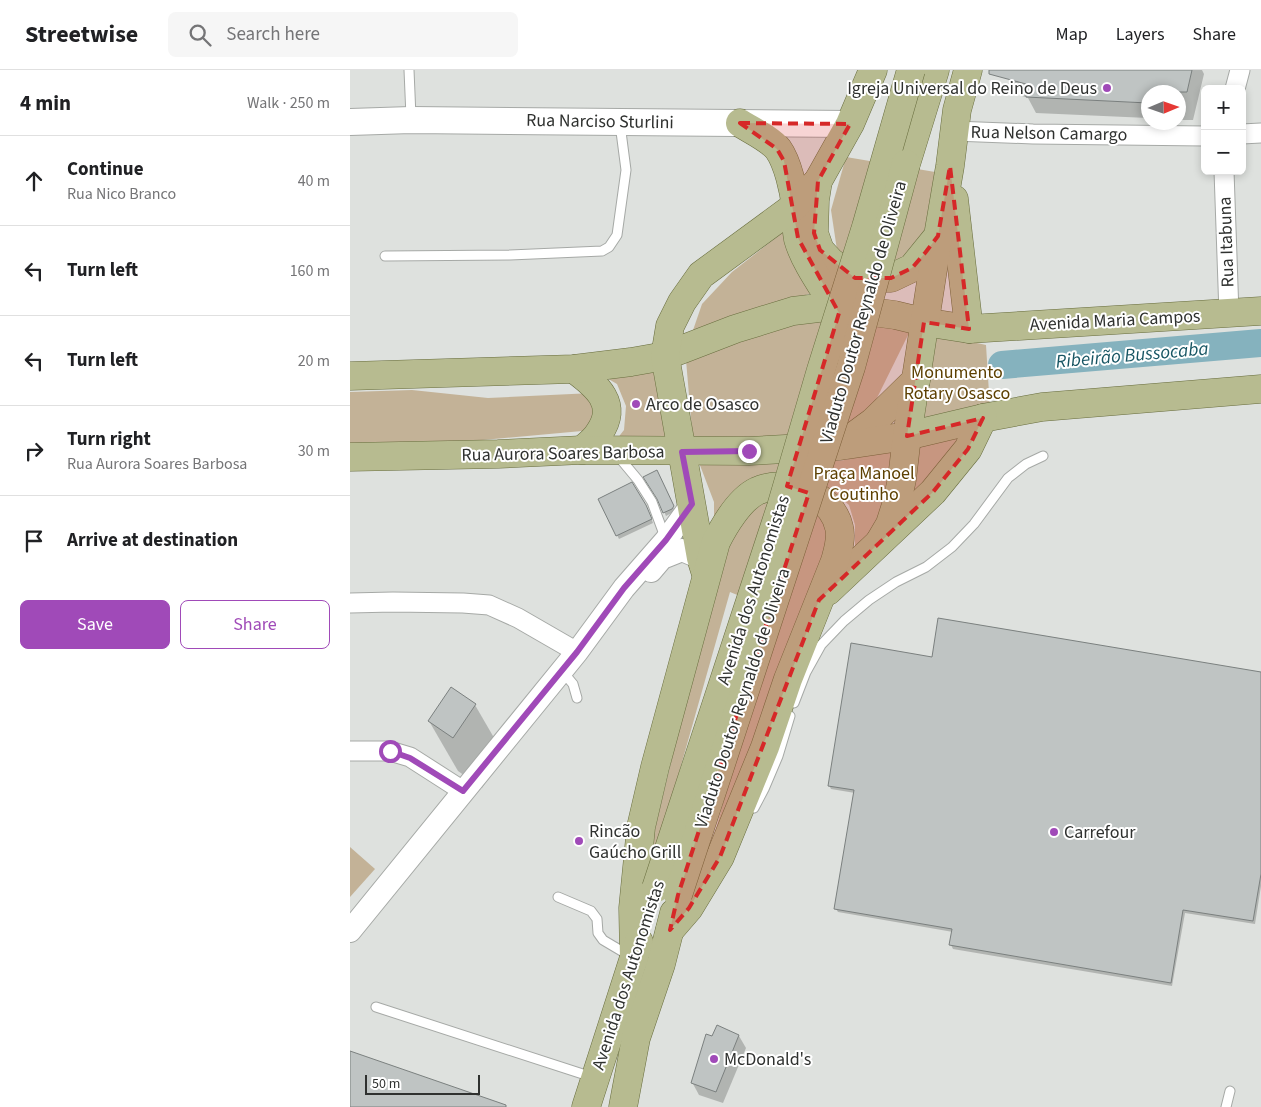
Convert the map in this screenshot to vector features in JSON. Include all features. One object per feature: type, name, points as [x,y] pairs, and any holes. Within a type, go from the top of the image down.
[{"type":"main road","points":[[704,566],[665,356],[670,326],[682,302],[702,276],[795,206],[818,181],[850,124],[873,70]]},
{"type":"main road","name":"Avenida dos Autonomistas","points":[[586,1107],[634,958],[667,891],[821,370],[866,227],[911,70]]},
{"type":"main road","name":"Viaduto Doutor Reynaldo de Oliveira","points":[[667,891],[851,367],[906,164],[935,70]]},
{"type":"main road","points":[[880,541],[890,524],[902,479],[957,110],[968,70]]},
{"type":"main road","name":"Rua Narciso Sturlini","points":[[350,122],[411,120],[850,124]]},
{"type":"main road","points":[[740,123],[777,149],[784,160],[791,181],[798,238],[804,255],[835,307]]},
{"type":"main road","points":[[950,166],[969,329]]},
{"type":"main road","points":[[818,181],[814,200],[814,233],[820,250],[831,262],[855,278],[891,278],[912,268],[938,236]]},
{"type":"main road","name":"Avenida Maria Campos","points":[[350,376],[574,369],[631,362],[665,356],[735,329],[793,311],[818,308],[835,307],[895,315],[969,329],[1261,311]]},
{"type":"main road","points":[[574,369],[603,395],[607,408],[606,423],[598,435],[582,450]]},
{"type":"main road","points":[[840,446],[872,422],[916,380]]},
{"type":"main road","name":"Rua Aurora Soares Barbosa","points":[[350,457],[582,450],[749,451],[840,446],[907,436],[983,418],[1042,407],[1261,388]]},
{"type":"main road","points":[[819,600],[933,492],[968,449],[983,418]]},
{"type":"main road","points":[[634,958],[633,908],[642,827],[704,566],[725,524],[744,500],[756,491],[774,486],[793,486],[819,498],[833,512],[840,527],[840,544],[788,679],[765,747],[727,842],[689,908],[670,930]]},
{"type":"main road","name":"Avenida dos Autonomistas","points":[[623,1107],[636,1038],[670,930],[667,891]]},
{"type":"street","points":[[1236,85],[1240,70]]},
{"type":"street","name":"Rua Nelson Camargo","points":[[954,131],[1201,136]]},
{"type":"street","points":[[1246,134],[1261,133]]},
{"type":"street","name":"Rua Itabuna","points":[[1224,175],[1229,314]]},
{"type":"street","points":[[351,928],[562,671],[624,588],[666,540],[692,504]]},
{"type":"street","points":[[611,606],[631,593],[662,558],[682,550],[704,566]]},
{"type":"street","points":[[350,603],[403,602],[489,605],[518,618],[577,652]]},
{"type":"street","points":[[350,751],[390,751],[410,758],[463,791]]},
{"type":"lane","points":[[409,70],[411,120]]},
{"type":"lane","points":[[384,256],[510,255],[602,250],[609,246],[618,235],[626,170],[620,121]]},
{"type":"lane","points":[[613,451],[638,480],[652,502],[666,540]]},
{"type":"lane","points":[[727,842],[752,812],[764,789],[778,756],[792,708],[806,672],[821,645],[844,621],[869,600],[896,582],[926,567],[952,547],[974,524],[1008,478],[1026,464],[1043,456]]},
{"type":"lane","points":[[562,671],[573,684],[577,698]]},
{"type":"lane","points":[[558,897],[591,911],[596,920],[598,933],[603,940],[634,958]]},
{"type":"lane","points":[[376,1007],[595,1078]]},
{"type":"lane","points":[[1226,1107],[1230,1091]]},
{"type":"highlighted area","points":[[740,123],[850,124],[818,181],[814,233],[820,250],[855,278],[891,278],[912,268],[925,253],[938,236],[950,166],[969,329],[924,322],[907,436],[983,418],[968,449],[933,492],[819,600],[720,857],[689,908],[670,930],[678,895],[809,493],[787,486],[839,313],[798,238],[784,161],[777,149]]},
{"type":"green space","points":[[846,157],[941,173],[932,235],[908,258],[889,266],[859,268],[837,250],[831,210]]},
{"type":"green space","points":[[783,232],[794,241],[814,292],[691,336],[702,304],[732,272]]},
{"type":"green space","points":[[842,313],[911,329],[874,404],[838,438],[693,442],[686,360],[797,320]]},
{"type":"green space","name":"Monumento Rotary Osasco","points":[[933,333],[986,345],[990,409],[920,422]]},
{"type":"green space","points":[[660,369],[677,446],[613,444],[624,430],[626,406],[617,384],[600,374]]},
{"type":"green space","points":[[412,390],[488,398],[593,393],[593,430],[438,444],[350,444],[350,392]]},
{"type":"green space","points":[[968,431],[908,509],[918,443]]},
{"type":"green space","name":"Praça Manoel Coutinho","points":[[898,448],[888,513],[855,548],[855,525],[849,505],[830,489],[790,473],[714,523],[714,502],[698,460],[840,461]]},
{"type":"green space","points":[[762,497],[818,505],[836,533],[713,840],[776,611],[730,592],[658,847],[651,845],[723,547]]},
{"type":"green space","points":[[350,847],[375,869],[350,897]]},
{"type":"building","name":"Igreja Universal do Reino de Deus","points":[[989,70],[1192,70],[1187,92],[1186,85],[1141,85],[1141,103],[1026,97],[1026,84],[989,74]]},
{"type":"building","points":[[657,470],[674,506],[663,513],[657,499],[643,477]]},
{"type":"building","points":[[632,482],[652,519],[616,536],[598,499]]},
{"type":"building","name":"Carrefour","points":[[938,618],[1261,672],[1261,874],[1253,921],[1183,910],[1171,983],[949,945],[952,929],[834,909],[854,790],[828,786],[851,643],[932,657]]},
{"type":"building","points":[[451,687],[476,704],[453,738],[428,721]]},
{"type":"building","name":"McDonald's","points":[[717,1025],[739,1035],[716,1092],[691,1083],[706,1034],[712,1036]]},
{"type":"building","points":[[350,1051],[506,1105],[506,1107],[350,1107]]},
{"type":"waterway","name":"Ribeirão Bussocaba","points":[[1002,365],[1261,343]]},
{"type":"place","name":"Igreja Universal do Reino de Deus","points":[[1107,88]]},
{"type":"place","name":"Arco de Osasco","points":[[636,404]]},
{"type":"place","name":"Carrefour","points":[[1054,832]]},
{"type":"place","name":"Rincão Gaúcho Grill","points":[[579,841]]},
{"type":"place","name":"McDonald's","points":[[714,1059]]},
{"type":"route","points":[[390,751],[410,758],[463,791],[577,652],[624,588],[666,540],[692,504],[682,452],[749,451]]}]
